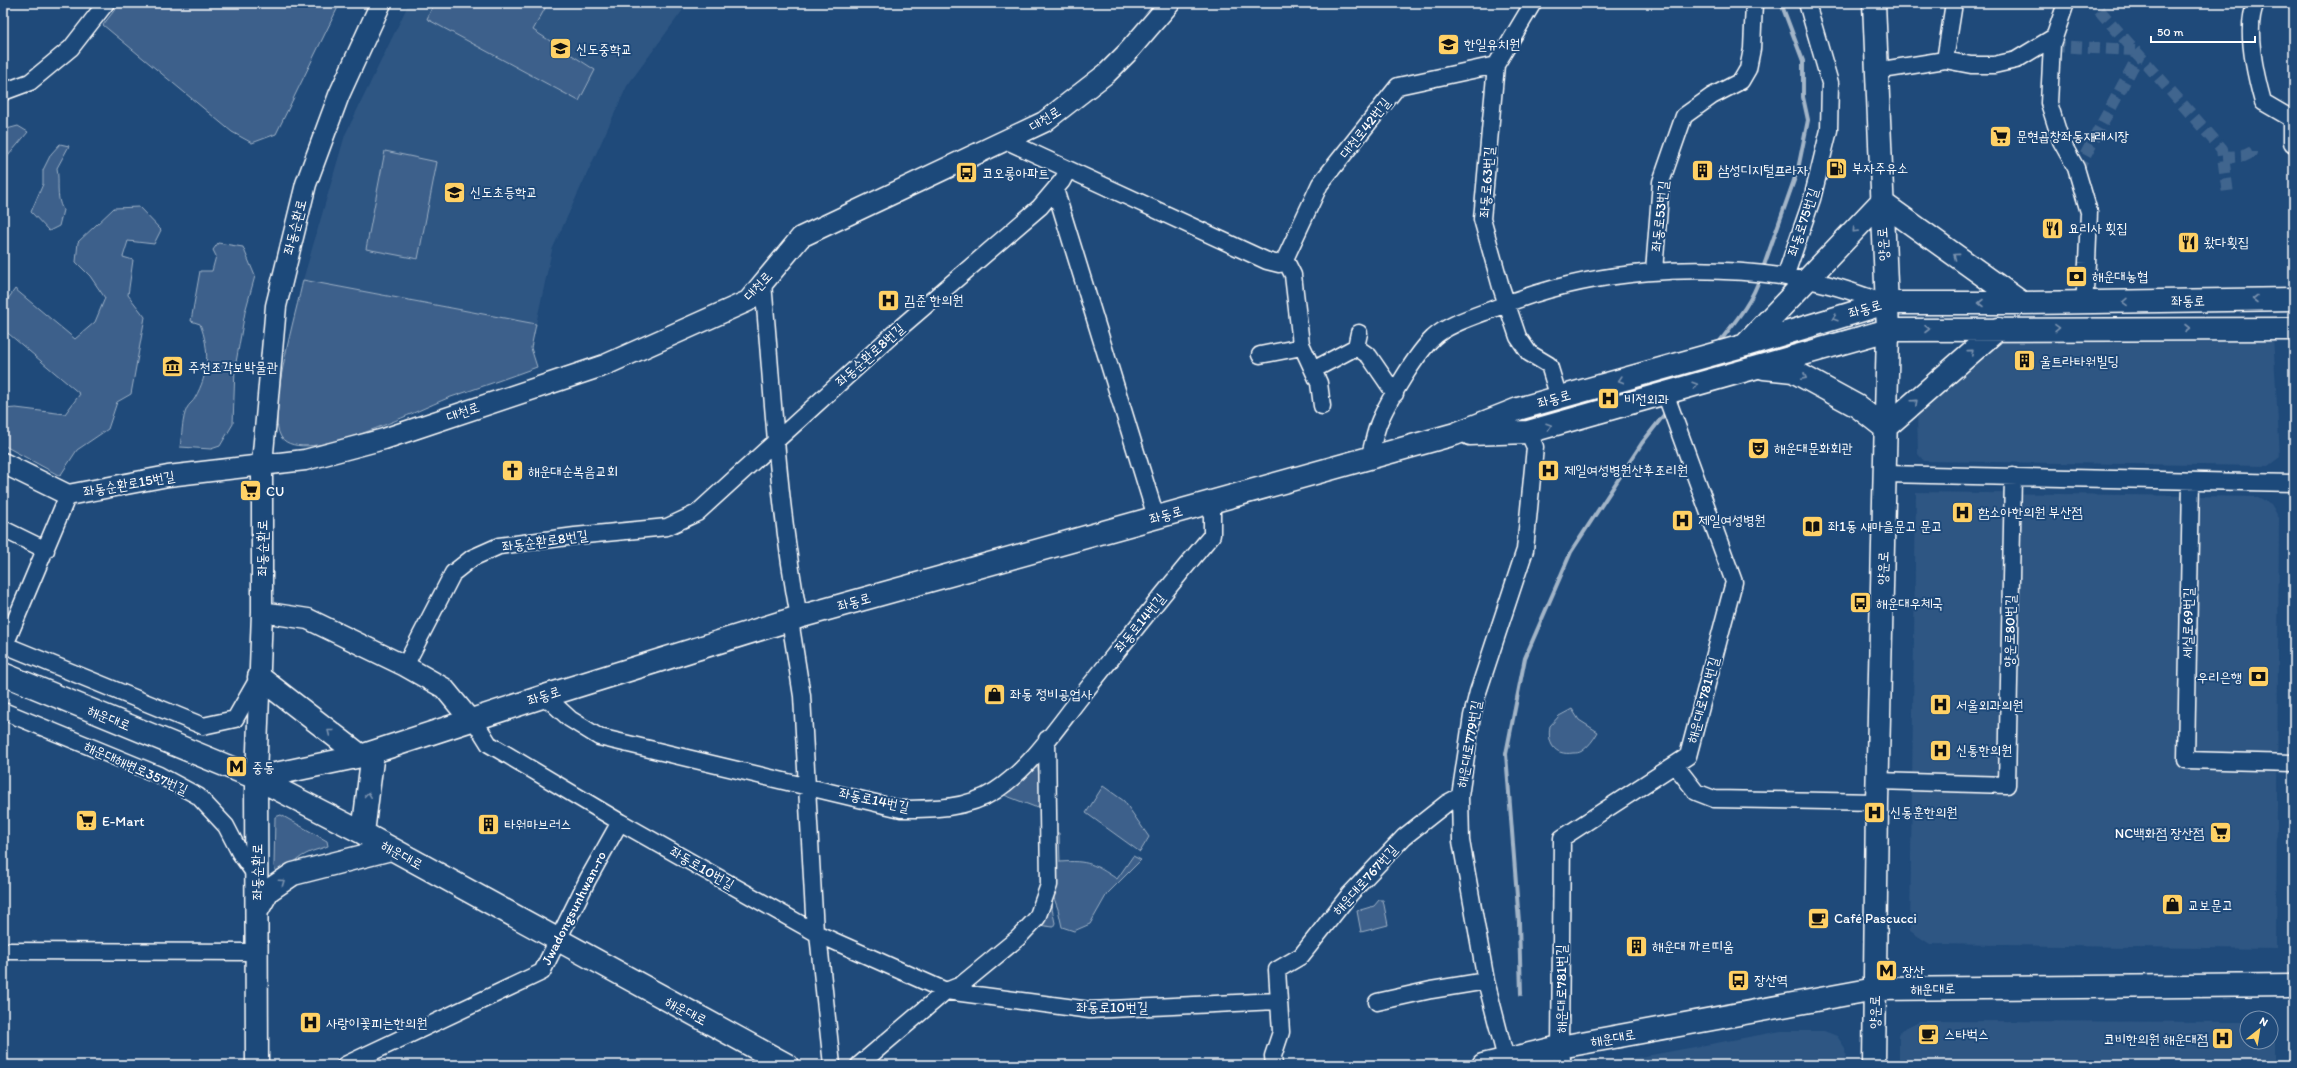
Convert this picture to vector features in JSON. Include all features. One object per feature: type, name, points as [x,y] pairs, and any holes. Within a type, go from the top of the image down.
[{"type":"main road","name":"양운로","points":[[1874,3],[1881,202],[1888,330],[1877,792],[1874,1065]]},
{"type":"main road","points":[[1746,345],[1881,202],[2022,303]]},
{"type":"main road","name":"좌동로","points":[[256,778],[367,754],[545,696],[795,618],[1455,434],[1518,409],[1746,345],[1886,303],[2294,300]]},
{"type":"main road","points":[[1753,367],[1793,371],[1857,406],[1886,428],[1998,329]]},
{"type":"main road","name":"좌동로","points":[[1455,434],[1528,432],[1753,367],[1888,330],[2294,329]]},
{"type":"main road","name":"해운대로","points":[[3,674],[256,778],[363,833],[557,941],[787,1065]]},
{"type":"main road","points":[[259,677],[367,754],[363,833]]},
{"type":"main road","name":"좌동순환로","points":[[256,778],[257,1065]]},
{"type":"main road","points":[[257,911],[268,892],[292,874],[391,849]]},
{"type":"main road","name":"해운대로","points":[[1483,1065],[1506,1059],[1561,1056],[1875,989],[2294,985]]},
{"type":"street","points":[[3,92],[30,82],[71,48],[106,3]]},
{"type":"street","name":"좌동순환로","points":[[256,778],[262,612],[262,464],[276,306],[306,184],[339,96],[381,3]]},
{"type":"street","name":"대천로","points":[[262,464],[305,460],[384,439],[605,365],[748,301],[800,237],[927,176],[1007,141],[1044,122],[1107,73],[1127,53],[1170,3]]},
{"type":"street","name":"좌동로63번길","points":[[1533,3],[1496,65],[1482,219],[1501,287],[1518,337],[1529,353],[1549,365],[1559,398]]},
{"type":"street","name":"좌동로75번길","points":[[1785,277],[1812,200],[1829,130],[1830,83],[1807,3]]},
{"type":"street","points":[[1945,60],[1954,3]]},
{"type":"street","points":[[2066,3],[2052,44],[2049,104],[2061,141],[2076,168],[2089,212],[2088,263],[2084,302]]},
{"type":"street","points":[[2256,3],[2251,12],[2252,42],[2256,77],[2262,102],[2294,119],[2294,142]]},
{"type":"street","name":"좌동로53번길","points":[[1654,271],[1661,182],[1684,116],[1712,96],[1741,81],[1748,69],[1752,49],[1755,5]]},
{"type":"street","points":[[1876,71],[1945,60],[1971,65],[1994,64],[2016,60],[2054,38]]},
{"type":"street","name":"대천로42번길","points":[[1285,259],[1320,184],[1398,86],[1496,65]]},
{"type":"street","points":[[1007,141],[1267,261],[1279,264],[1285,259],[1293,275],[1302,347],[1319,383],[1322,406]]},
{"type":"street","name":"좌동순환로8번길","points":[[405,666],[453,573],[472,558],[499,546],[575,536],[667,527],[697,513],[777,442],[816,403],[1040,207],[1068,170]]},
{"type":"street","points":[[1055,189],[1156,517]]},
{"type":"street","name":"좌동로53번길","points":[[1369,458],[1380,420],[1418,354],[1434,337],[1460,322],[1507,303],[1594,278],[1654,271],[1737,272],[1808,280],[1886,303]]},
{"type":"street","points":[[763,283],[802,696],[816,933],[832,1065]]},
{"type":"street","points":[[1313,370],[1357,340],[1395,394]]},
{"type":"street","points":[[1260,355],[1302,347]]},
{"type":"street","name":"해운대로781번길","points":[[1561,1056],[1562,838],[1688,756],[1734,582],[1665,393]]},
{"type":"street","name":"해운대로779번길","points":[[1506,1059],[1486,981],[1461,841],[1460,796],[1465,755],[1478,692],[1525,550],[1535,447],[1528,432]]},
{"type":"street","name":"좌동순환로15번길","points":[[3,463],[68,495],[168,476],[262,464]]},
{"type":"street","points":[[1885,474],[2294,483]]},
{"type":"street","name":"양운로80번길","points":[[1877,792],[2007,784],[2013,476]]},
{"type":"street","name":"세실로69번길","points":[[2191,480],[2186,760],[2294,763]]},
{"type":"street","points":[[68,495],[46,550],[4,645],[203,726],[234,719],[259,677]]},
{"type":"street","name":"좌동로14번길","points":[[545,696],[570,719],[599,737],[900,809],[936,810],[968,803],[994,792],[1024,767],[1047,739],[1212,535],[1212,502]]},
{"type":"street","points":[[3,529],[46,550]]},
{"type":"street","points":[[262,612],[308,620],[405,666],[444,688],[472,721]]},
{"type":"street","name":"해운대해변로357번길","points":[[3,711],[159,775],[198,796],[226,826],[240,853],[257,877]]},
{"type":"street","name":"좌동로10번길","points":[[472,721],[489,744],[620,822],[816,933],[946,991],[1090,1010],[1278,1001]]},
{"type":"street","points":[[859,1065],[946,991],[961,985],[1018,938],[1037,918],[1050,885],[1047,739]]},
{"type":"street","points":[[1675,765],[1696,792],[1714,799],[1877,792]]},
{"type":"street","name":"해운대로767번길","points":[[1278,1001],[1277,970],[1301,956],[1350,894],[1404,837],[1447,803],[1460,796]]},
{"type":"street","name":"Jwadongsunhwan-ro","points":[[344,1065],[542,972],[620,822]]},
{"type":"street","points":[[3,951],[257,952]]},
{"type":"street","points":[[1377,1002],[1431,990],[1486,981]]},
{"type":"street","points":[[1274,1065],[1273,1056],[1281,1032],[1278,1001]]},
{"type":"shaded area","points":[[120,3],[340,3],[276,134],[252,143],[232,132],[103,25]]},
{"type":"shaded area","name":"신도초등학교","points":[[409,3],[688,3],[627,86],[552,250],[536,324],[303,280],[345,135]]},
{"type":"shaded area","points":[[434,3],[548,3],[533,30],[595,70],[579,101],[427,19]]},
{"type":"shaded area","points":[[18,126],[28,132],[3,162],[3,130]]},
{"type":"shaded area","points":[[60,144],[69,146],[57,168],[58,195],[63,210],[59,226],[49,231],[31,212],[43,184],[43,170],[51,154]]},
{"type":"shaded area","points":[[385,151],[437,162],[418,259],[366,249]]},
{"type":"shaded area","points":[[139,207],[161,230],[154,244],[128,241],[123,257],[133,260],[128,295],[145,317],[131,394],[117,402],[108,429],[77,450],[60,476],[3,445],[3,409],[16,408],[65,414],[80,394],[3,329],[3,306],[15,289],[75,339],[95,322],[105,298],[90,276],[76,262],[78,242],[114,208]]},
{"type":"shaded area","points":[[218,243],[243,247],[255,276],[245,312],[235,368],[233,424],[220,446],[211,449],[180,447],[185,412],[200,389],[205,370],[207,352],[203,334],[200,324],[191,321],[200,271],[212,271],[216,256],[213,250]]},
{"type":"shaded area","points":[[303,280],[536,324],[531,348],[537,367],[448,398],[362,433],[336,441],[312,446],[293,445],[281,437],[277,425],[277,407],[284,361]]},
{"type":"shaded area","points":[[2001,333],[2273,336],[2280,457],[2268,466],[1924,461],[1918,454],[1917,412]]},
{"type":"shaded area","points":[[1916,492],[2258,497],[2271,504],[2279,518],[2276,949],[1930,944],[1910,931]]},
{"type":"shaded area","points":[[1572,709],[1579,720],[1598,732],[1589,745],[1581,752],[1566,753],[1553,747],[1549,732],[1550,726],[1559,716]]},
{"type":"shaded area","points":[[1034,767],[1038,768],[1042,802],[1039,806],[1035,807],[1004,795],[1005,790]]},
{"type":"shaded area","points":[[1103,786],[1124,801],[1149,837],[1140,852],[1086,813]]},
{"type":"shaded area","points":[[281,815],[327,841],[328,846],[311,851],[276,873],[274,866],[275,817]]},
{"type":"shaded area","points":[[1054,833],[1059,833],[1060,862],[1090,864],[1117,879],[1133,856],[1141,860],[1107,894],[1090,924],[1074,931],[1062,927],[1058,909],[1052,893]]},
{"type":"shaded area","points":[[1050,899],[1055,923],[1053,927],[1038,925]]},
{"type":"shaded area","points":[[1379,900],[1383,900],[1388,925],[1361,932],[1357,911],[1374,906]]},
{"type":"shaded area","points":[[1919,1021],[2239,1022],[2239,1050],[2274,1050],[2274,1065],[1899,1065],[1899,1035],[1901,1030]]},
{"type":"shaded area","points":[[1781,1031],[1824,1031],[1837,1036],[1845,1048],[1846,1065],[1597,1065]]},
{"type":"waterway","points":[[1762,271],[1798,169],[1808,120],[1803,97],[1803,61],[1781,3]]},
{"type":"waterway","points":[[1717,345],[1747,304],[1757,287],[1760,277]]},
{"type":"waterway","points":[[1521,994],[1519,922],[1506,754],[1525,658],[1571,552],[1642,443],[1667,411]]},
{"type":"tunnel","points":[[2099,10],[2222,149],[2228,194]]},
{"type":"tunnel","points":[[2052,46],[2135,50]]},
{"type":"tunnel","points":[[2077,171],[2139,55]]},
{"type":"tunnel","points":[[2223,157],[2244,156],[2252,152],[2252,147]]},
{"type":"place","name":"한일유치원","points":[[1448,44]]},
{"type":"place","name":"신도중학교","points":[[561,49]]},
{"type":"place","name":"문현곱창좌동재래시장","points":[[2000,136]]},
{"type":"place","name":"부자주유소","points":[[1836,168]]},
{"type":"place","name":"삼성디지털프라자","points":[[1703,170]]},
{"type":"place","name":"코오롱아파트","points":[[966,173]]},
{"type":"place","name":"신도초등학교","points":[[454,192]]},
{"type":"place","name":"요리사 횟집","points":[[2053,228]]},
{"type":"place","name":"왔다횟집","points":[[2188,242]]},
{"type":"place","name":"해운대농협","points":[[2077,276]]},
{"type":"place","name":"김준 한의원","points":[[888,300]]},
{"type":"place","name":"울트라타워빌딩","points":[[2024,361]]},
{"type":"place","name":"주천조각보박물관","points":[[172,367]]},
{"type":"place","name":"비전외과","points":[[1608,399]]},
{"type":"place","name":"해운대문화회관","points":[[1759,448]]},
{"type":"place","name":"제일여성병원산후조리원","points":[[1549,470]]},
{"type":"place","name":"해운대순복음교회","points":[[512,471]]},
{"type":"place","name":"CU","points":[[251,491]]},
{"type":"place","name":"함소아한의원 부산점","points":[[1962,512]]},
{"type":"place","name":"제일여성병원","points":[[1683,520]]},
{"type":"place","name":"좌1동 새마을문고 문고","points":[[1812,526]]},
{"type":"place","name":"해운대우체국","points":[[1860,603]]},
{"type":"place","name":"우리은행","points":[[2258,677]]},
{"type":"place","name":"좌동 정비공업사","points":[[994,694]]},
{"type":"place","name":"서울외과의원","points":[[1940,705]]},
{"type":"place","name":"신통한의원","points":[[1941,750]]},
{"type":"place","name":"중동","points":[[236,767]]},
{"type":"place","name":"신동훈한의원","points":[[1874,812]]},
{"type":"place","name":"E-Mart","points":[[87,821]]},
{"type":"place","name":"타워마브러스","points":[[488,824]]},
{"type":"place","name":"NC백화점 장산점","points":[[2220,833]]},
{"type":"place","name":"교보문고","points":[[2173,905]]},
{"type":"place","name":"Café Pascucci","points":[[1818,918]]},
{"type":"place","name":"해운대 까르띠움","points":[[1636,946]]},
{"type":"place","name":"장산","points":[[1887,971]]},
{"type":"place","name":"장산역","points":[[1739,980]]},
{"type":"place","name":"사랑이꽃피는한의원","points":[[310,1023]]},
{"type":"place","name":"스타벅스","points":[[1928,1034]]},
{"type":"place","name":"코비한의원 해운대점","points":[[2223,1039]]}]
